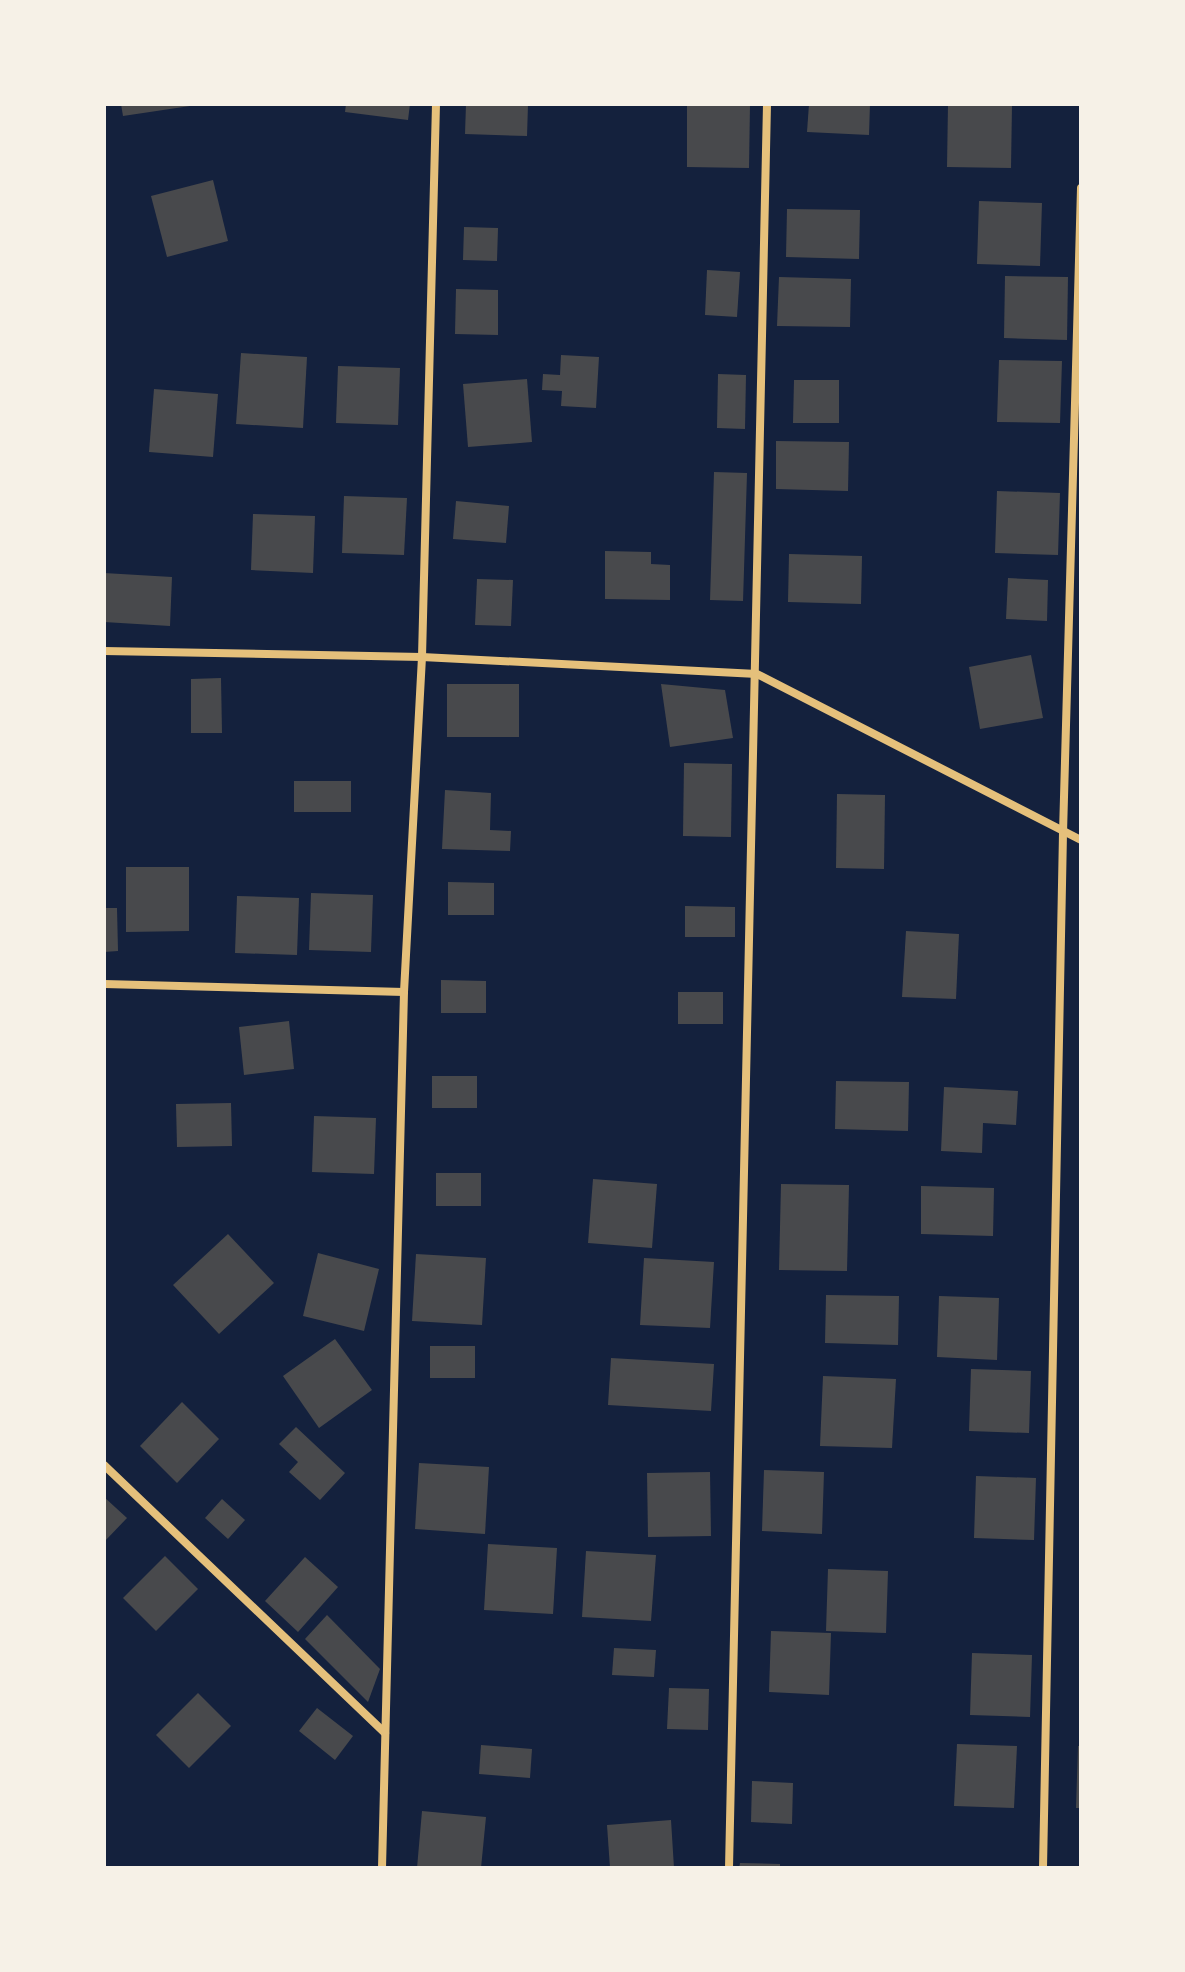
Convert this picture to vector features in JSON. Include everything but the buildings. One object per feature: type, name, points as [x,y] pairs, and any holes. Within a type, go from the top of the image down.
[{"type":"street","points":[[382,1868],[404,992],[422,657],[436,104]]},
{"type":"street","points":[[729,1868],[767,104]]},
{"type":"street","points":[[1043,1868],[1063,833],[1081,188]]},
{"type":"street","points":[[104,651],[422,657],[757,674],[1081,840]]},
{"type":"street","points":[[104,984],[404,992]]},
{"type":"street","points":[[104,1465],[385,1733]]}]
